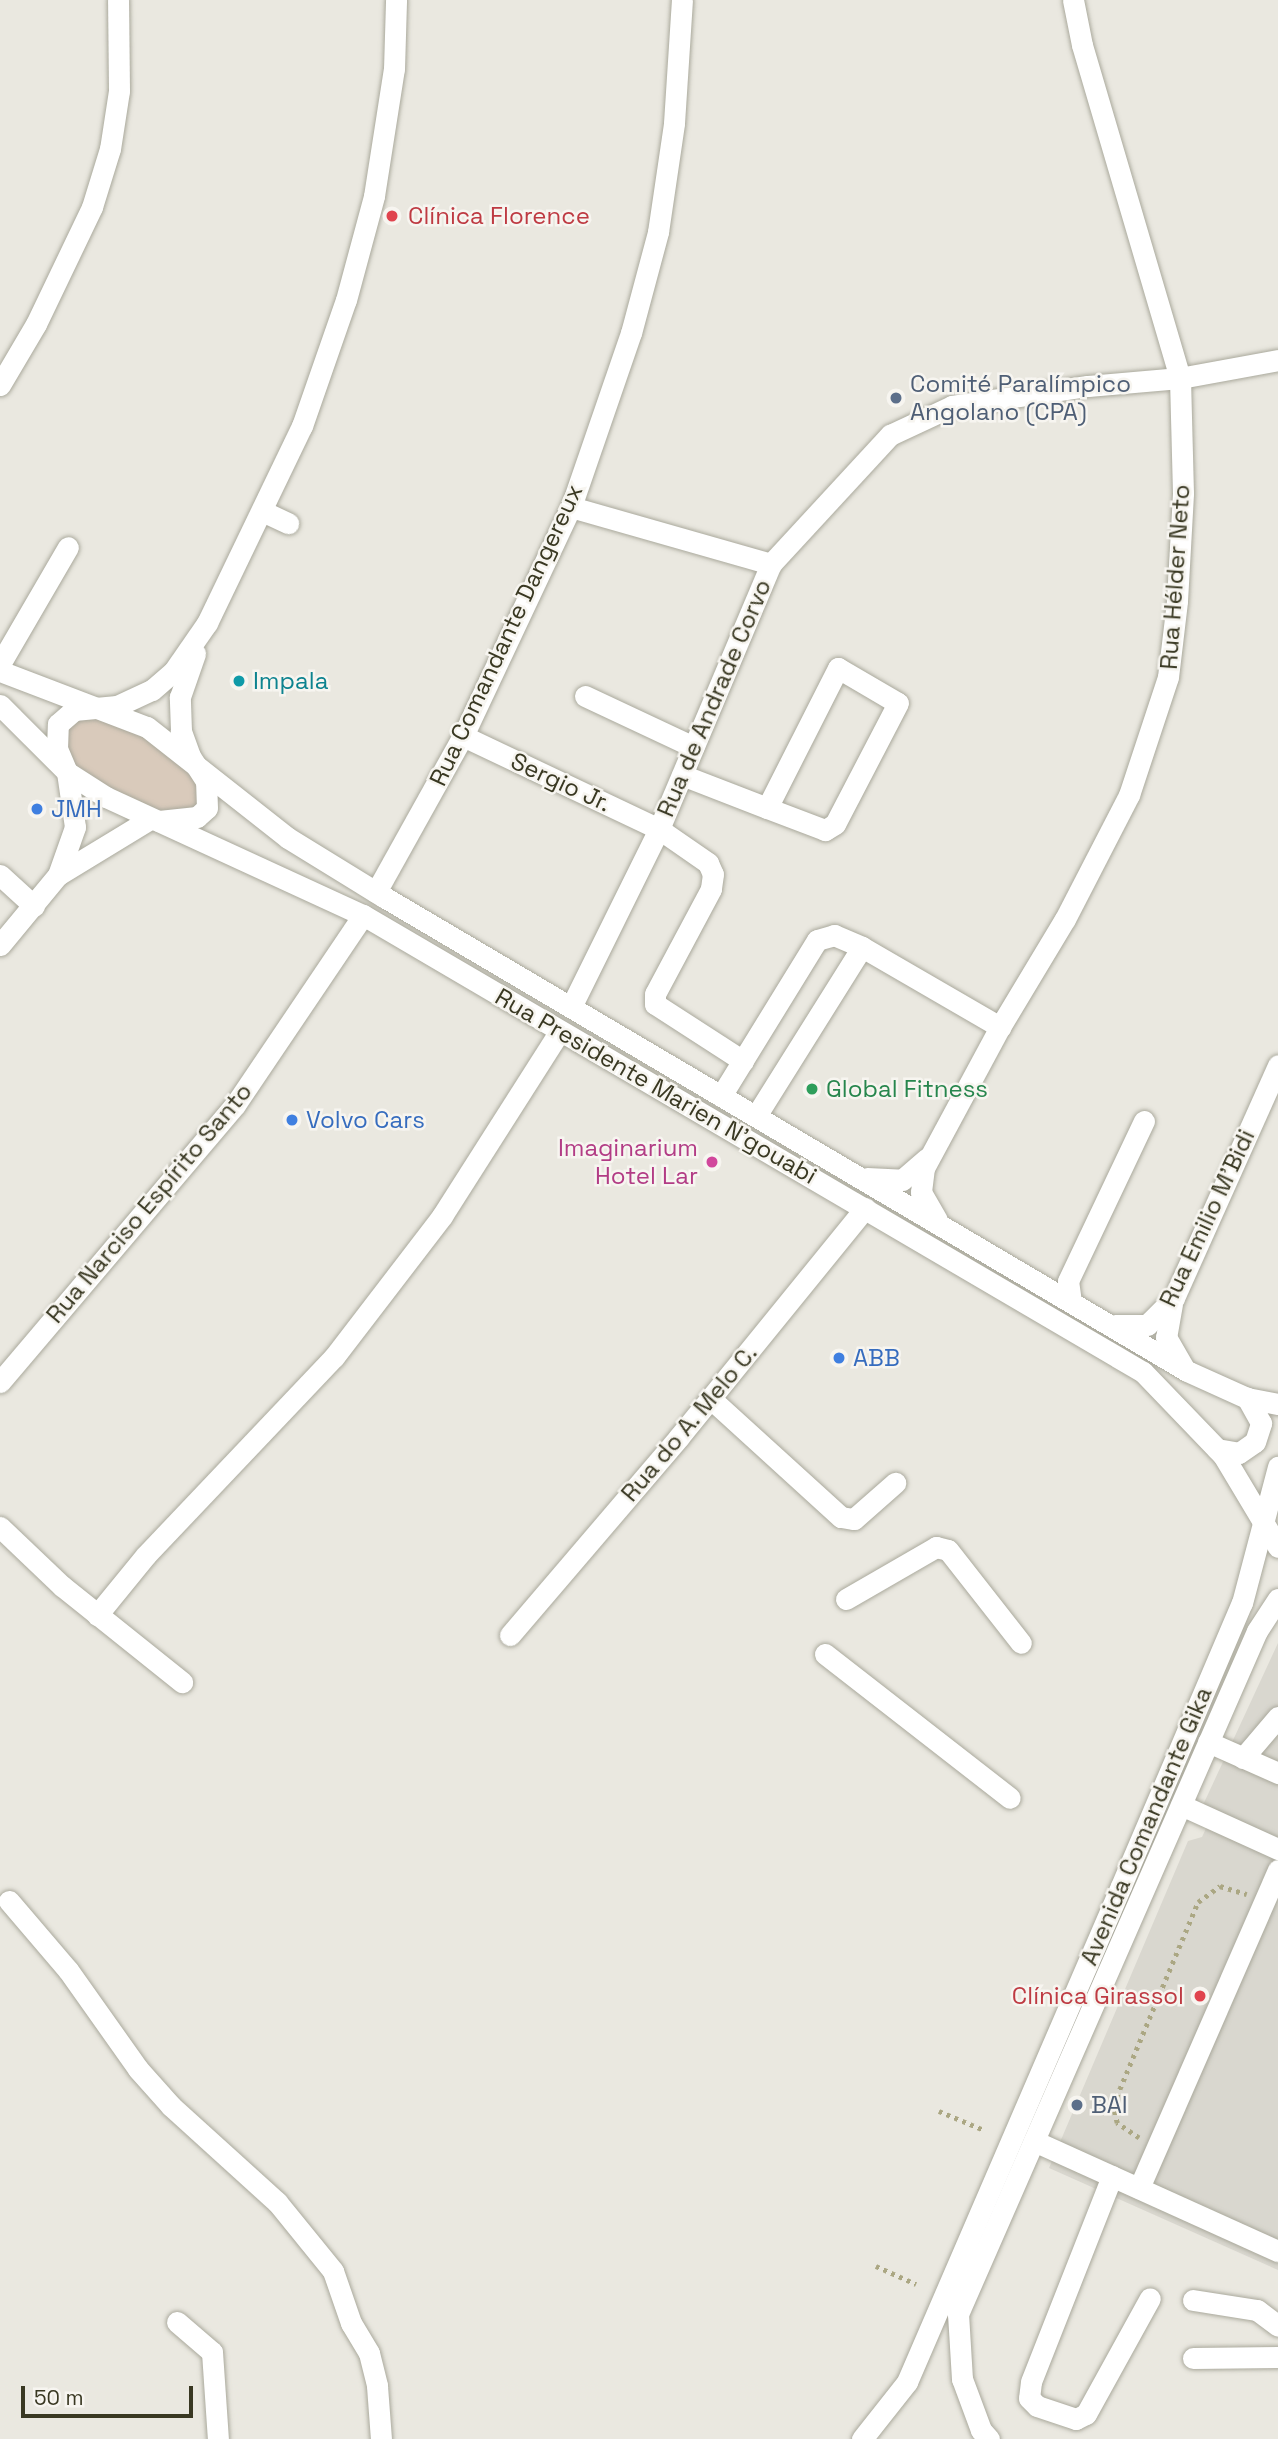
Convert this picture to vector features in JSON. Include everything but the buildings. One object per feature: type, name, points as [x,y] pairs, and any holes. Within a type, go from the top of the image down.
[{"type":"street","points":[[0,385],[36,324],[92,207],[110,149],[119,91],[118,0]]},
{"type":"street","points":[[58,875],[152,820],[197,817],[207,808],[206,781],[190,756],[181,731],[180,697],[207,623],[302,426],[346,300],[374,196],[394,69],[396,0]]},
{"type":"street","name":"Rua Comandante Dangereux","points":[[376,892],[463,736],[572,507],[631,333],[657,232],[674,123],[682,0]]},
{"type":"street","name":"Rua Hélder Neto","points":[[940,1225],[921,1192],[930,1154],[1109,836],[1129,795],[1168,677],[1182,540],[1180,378],[1082,45],[1073,0]]},
{"type":"street","name":"Rua de Andrade Corvo","points":[[571,1007],[659,829],[771,564],[827,508],[864,460],[890,435],[918,419],[953,406],[1088,386],[1180,378],[1278,360]]},
{"type":"street","points":[[572,507],[771,564]]},
{"type":"street","points":[[262,512],[287,525]]},
{"type":"street","points":[[0,664],[68,547]]},
{"type":"street","points":[[0,945],[58,875],[75,827],[67,772],[57,749],[58,724],[75,709],[100,705],[117,706],[152,690],[173,672],[207,623]]},
{"type":"street","points":[[682,775],[766,808],[825,830],[835,824],[898,703],[838,668],[766,808]]},
{"type":"street","name":"Rua Presidente Marien N'gouabi","points":[[0,671],[100,705],[147,727],[190,756],[288,838],[376,892],[940,1225],[1058,1285]]},
{"type":"street","points":[[584,696],[694,747]]},
{"type":"street","name":"Rua Presidente Marien N'gouabi","points":[[0,705],[67,772],[152,820],[363,915],[1143,1372],[1217,1449],[1263,1528],[1278,1547]]},
{"type":"street","name":"Sergio Jr.","points":[[463,736],[659,829],[696,851],[713,874],[711,889],[655,994],[655,1004],[743,1061]]},
{"type":"street","points":[[0,875],[34,906]]},
{"type":"street","name":"Rua Narciso Espírito Santo","points":[[0,1382],[234,1105],[363,915]]},
{"type":"street","points":[[721,1096],[817,940],[834,935],[862,947],[1000,1027]]},
{"type":"street","points":[[756,1116],[862,947]]},
{"type":"street","points":[[97,1615],[146,1555],[334,1357],[442,1216],[560,1031]]},
{"type":"street","name":"Rua Emilio M'Bidi","points":[[1105,1322],[1122,1327],[1147,1325],[1174,1298],[1278,1065]]},
{"type":"street","points":[[1144,1121],[1058,1285],[1071,1302],[1187,1371],[1247,1398],[1278,1404]]},
{"type":"street","name":"Rua Hélder Neto","points":[[855,1174],[878,1182],[902,1180],[930,1154]]},
{"type":"street","name":"Rua do A. Melo C.","points":[[510,1635],[710,1398],[864,1208]]},
{"type":"street","points":[[1174,1298],[1166,1337],[1187,1371]]},
{"type":"street","points":[[710,1398],[841,1517],[854,1519],[895,1483]]},
{"type":"street","points":[[1217,1449],[1239,1453],[1255,1442],[1261,1423],[1247,1398]]},
{"type":"street","name":"Avenida Comandante Gika","points":[[872,2435],[907,2382],[1235,1621],[1278,1467]]},
{"type":"street","points":[[0,1527],[97,1615],[182,1682]]},
{"type":"street","points":[[846,1599],[936,1548],[948,1550],[1021,1643]]},
{"type":"street","name":"Avenida Comandante Gika","points":[[980,2436],[962,2379],[958,2314],[1257,1631],[1278,1599]]},
{"type":"street","points":[[825,1654],[1010,1798]]},
{"type":"street","points":[[1243,1758],[1278,1717]]},
{"type":"street","points":[[1208,1742],[1278,1773]]},
{"type":"street","points":[[1181,1805],[1278,1849]]},
{"type":"street","points":[[1139,2188],[1278,1870]]},
{"type":"street","points":[[9,1901],[68,1970],[138,2069],[171,2106],[277,2202],[333,2271],[351,2323],[369,2353],[377,2386],[381,2439]]},
{"type":"street","points":[[1034,2141],[1278,2251]]},
{"type":"street","points":[[1112,2176],[1031,2382],[1030,2398],[1037,2406],[1076,2419],[1086,2414],[1150,2298]]},
{"type":"street","points":[[1193,2300],[1257,2310],[1278,2326]]},
{"type":"street","points":[[177,2322],[212,2352],[218,2439]]},
{"type":"street","points":[[1193,2358],[1278,2357]]},
{"type":"path","points":[[1157,2147],[1123,2130],[1113,2105],[1198,1902],[1220,1886],[1264,1902]]},
{"type":"path","points":[[939,2111],[984,2130]]},
{"type":"path","points":[[876,2266],[916,2284]]},
{"type":"shaded area","points":[[115,716],[199,772],[198,810],[152,814],[84,776],[64,754],[68,718]]},
{"type":"shaded area","name":"Clínica Girassol","points":[[1278,1643],[1278,2270],[1049,2168],[1188,1841],[1202,1837],[1214,1811],[1203,1805]]},
{"type":"place","name":"Clínica Florence","points":[[392,216]]},
{"type":"place","name":"Comité Paralímpico Angolano (CPA)","points":[[896,398]]},
{"type":"place","name":"Impala","points":[[239,681]]},
{"type":"place","name":"JMH","points":[[37,809]]},
{"type":"place","name":"Global Fitness","points":[[812,1089]]},
{"type":"place","name":"Volvo Cars","points":[[292,1120]]},
{"type":"place","name":"Imaginarium Hotel Lar","points":[[712,1162]]},
{"type":"place","name":"ABB","points":[[839,1358]]},
{"type":"place","name":"Clínica Girassol","points":[[1200,1996]]},
{"type":"place","name":"BAI","points":[[1077,2105]]}]
